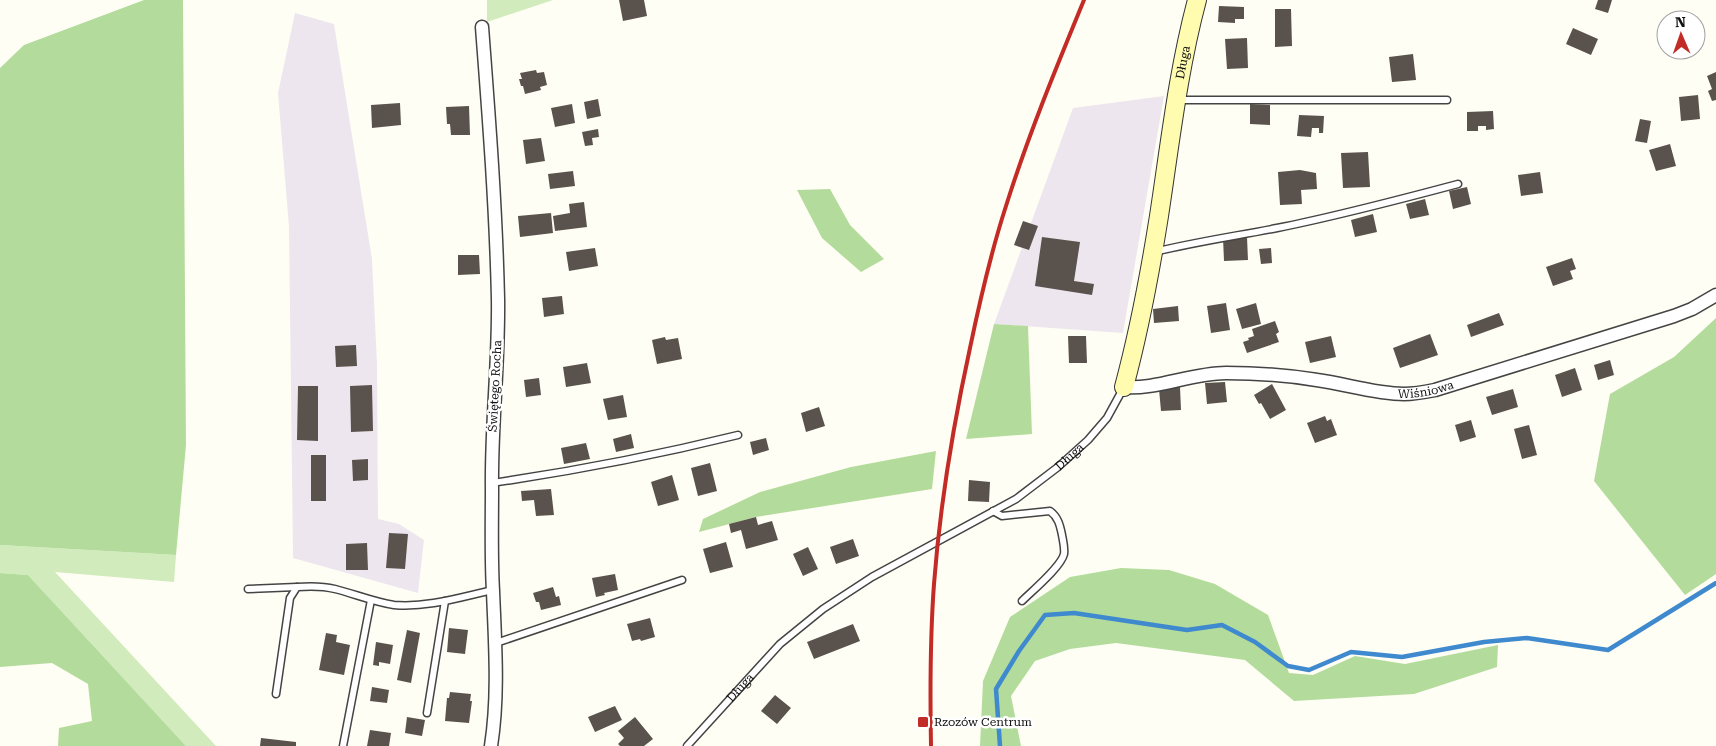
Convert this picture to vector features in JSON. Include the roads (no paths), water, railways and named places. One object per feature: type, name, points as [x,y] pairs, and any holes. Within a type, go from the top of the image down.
[{"type":"street","name":"Długa","points":[[1124,387],[1153,252],[1176,100],[1196,0]]},
{"type":"street","name":"Świętego Rocha","points":[[482,27],[490,128],[498,300],[492,483],[492,590],[496,643],[495,708],[491,746]]},
{"type":"street","name":"Wiśniowa","points":[[1124,387],[1138,388],[1194,376],[1223,373],[1272,374],[1317,380],[1384,393],[1406,394],[1435,390],[1674,316],[1692,309],[1716,295]]},
{"type":"lane","points":[[1176,100],[1447,100]]},
{"type":"lane","points":[[1153,252],[1195,242],[1337,215],[1458,184]]},
{"type":"lane","name":"Długa","points":[[686,746],[760,665],[799,627],[847,592],[1016,499],[1058,467],[1088,440],[1107,418],[1124,387]]},
{"type":"lane","points":[[492,483],[650,455],[738,435]]},
{"type":"lane","points":[[993,512],[1002,516],[1050,511],[1057,516],[1064,544],[1064,554],[1058,565],[1022,601]]},
{"type":"lane","points":[[496,643],[682,580]]},
{"type":"lane","points":[[248,589],[311,586],[334,588],[371,600],[396,605],[445,601],[492,590]]},
{"type":"lane","points":[[276,694],[290,598],[297,587]]},
{"type":"lane","points":[[343,746],[371,600]]},
{"type":"lane","points":[[427,714],[445,601]]},
{"type":"waterway","points":[[1000,746],[996,689],[1019,651],[1045,615],[1074,613],[1187,630],[1222,625],[1255,642],[1288,666],[1309,670],[1351,652],[1402,657],[1484,642],[1527,638],[1608,650],[1716,583]]},
{"type":"railway","points":[[931,746],[931,645],[937,554],[948,466],[964,377],[986,276],[1006,206],[1033,128],[1084,0]]},
{"type":"place","name":"Rzozów Centrum","points":[[923,722]]}]
